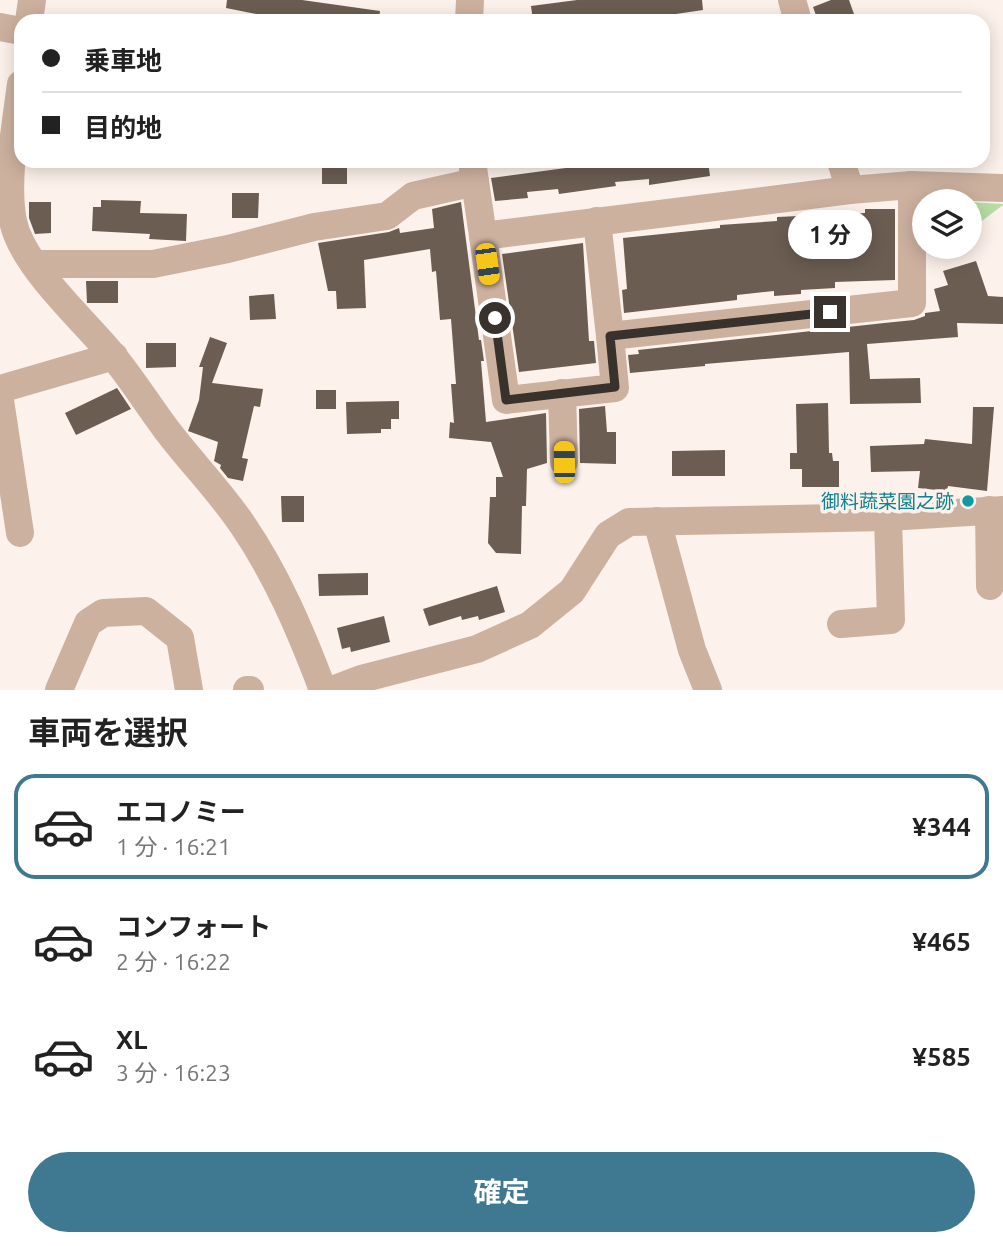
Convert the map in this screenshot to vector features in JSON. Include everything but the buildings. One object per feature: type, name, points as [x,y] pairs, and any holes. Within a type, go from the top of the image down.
[{"type":"street","points":[[14,113],[6,146],[13,222],[34,264],[114,356],[166,429],[242,524],[295,617],[323,690]]},
{"type":"street","points":[[843,168],[850,190]]},
{"type":"street","points":[[34,264],[153,264],[228,249],[314,227],[387,216],[413,196],[474,172],[506,400],[615,387],[597,221]]},
{"type":"street","points":[[610,336],[912,303],[912,185]]},
{"type":"street","points":[[483,236],[850,190],[912,185],[1003,188]]},
{"type":"street","points":[[0,389],[114,356]]},
{"type":"street","points":[[562,393],[564,462]]},
{"type":"street","points":[[0,400],[20,533]]},
{"type":"street","points":[[332,690],[361,679],[477,649],[530,625],[572,591],[608,535],[629,522],[888,517],[996,510],[990,586]]},
{"type":"street","points":[[841,624],[891,620],[888,517]]},
{"type":"street","points":[[657,521],[692,650],[708,690]]},
{"type":"street","points":[[59,690],[88,623],[103,613],[146,611],[180,638],[189,690]]},
{"type":"green space","points":[[982,203],[1003,205],[982,221]]},
{"type":"place","name":"御料蔬菜園之跡","points":[[968,501]]},
{"type":"route","points":[[495,318],[506,400],[615,387],[610,336],[830,312]]}]
